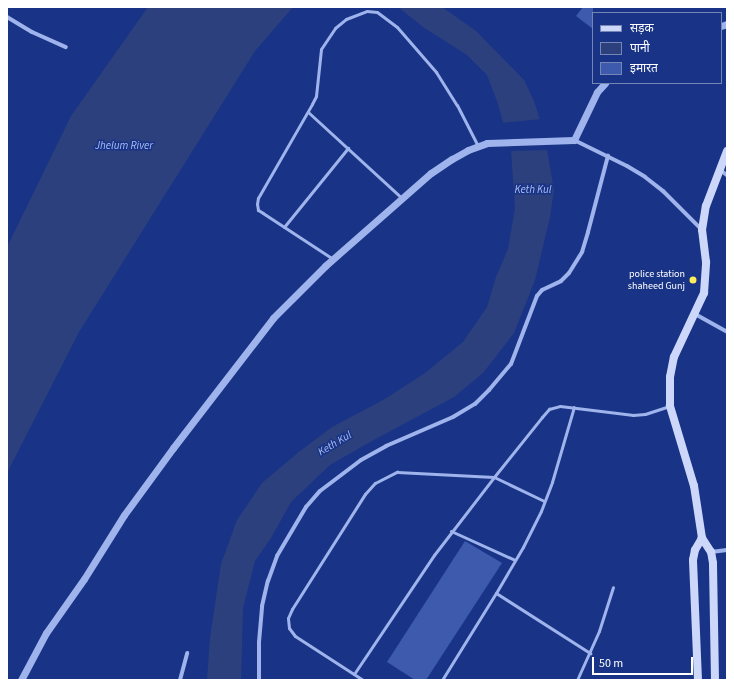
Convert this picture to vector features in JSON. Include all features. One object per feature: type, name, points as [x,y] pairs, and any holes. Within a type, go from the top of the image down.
[{"type":"main road","points":[[715,680],[713,563],[710,552],[702,538],[694,486],[670,406],[670,377],[674,357],[704,293],[706,277],[702,230],[706,206],[724,172],[727,151]]},
{"type":"main road","points":[[698,680],[692,560],[695,550],[702,538]]},
{"type":"street","points":[[7,17],[32,32],[66,46]]},
{"type":"street","points":[[574,140],[598,92],[605,84]]},
{"type":"street","points":[[21,680],[46,633],[84,579],[124,515],[173,448],[273,318],[333,259],[431,173],[468,150],[487,143],[574,140],[628,166],[663,191],[702,230]]},
{"type":"street","points":[[259,680],[259,642],[262,606],[268,582],[277,556],[306,507],[320,491],[361,460],[386,446],[453,418],[475,404],[489,390],[511,364],[537,296],[542,290],[561,281],[569,273],[582,252],[608,156]]},
{"type":"street","points":[[695,314],[727,332]]},
{"type":"street","points":[[710,552],[727,550]]},
{"type":"street","points":[[180,680],[187,653]]},
{"type":"lane","points":[[333,259],[258,210],[258,198],[316,96],[321,49],[335,28],[346,19],[368,11],[377,12],[397,27],[436,72],[457,105],[478,146]]},
{"type":"lane","points":[[308,112],[402,198]]},
{"type":"lane","points":[[284,227],[348,148]]},
{"type":"lane","points":[[354,674],[451,531],[549,410],[560,406],[633,415],[645,414],[670,406]]},
{"type":"lane","points":[[442,680],[515,560],[544,501],[552,482],[574,407]]},
{"type":"lane","points":[[363,680],[295,636],[289,628],[288,618],[292,608],[365,494],[375,483],[397,472],[494,477],[544,501]]},
{"type":"lane","points":[[451,531],[515,560]]},
{"type":"lane","points":[[577,680],[590,653],[613,587]]},
{"type":"lane","points":[[496,593],[590,653]]},
{"type":"water","name":"Jhelum River","points":[[148,7],[293,7],[255,51],[79,332],[7,473],[7,247],[71,116]]},
{"type":"water","name":"Keth Kul","points":[[398,7],[442,7],[476,31],[524,80],[534,101],[544,133],[554,190],[550,217],[535,280],[514,333],[483,373],[454,397],[330,465],[291,502],[271,538],[255,561],[243,608],[241,680],[207,680],[210,638],[221,564],[237,520],[262,483],[300,451],[332,427],[385,399],[425,373],[463,342],[487,307],[496,277],[508,249],[515,208],[511,150],[497,101],[487,75],[467,55],[423,27]]},
{"type":"pier","points":[[542,119],[549,150],[509,151],[501,123]]},
{"type":"building","points":[[583,7],[593,7],[592,28],[576,16]]},
{"type":"building","points":[[465,541],[502,563],[426,680],[415,680],[387,662]]},
{"type":"place","name":"police station shaheed Gunj","points":[[693,280]]}]
